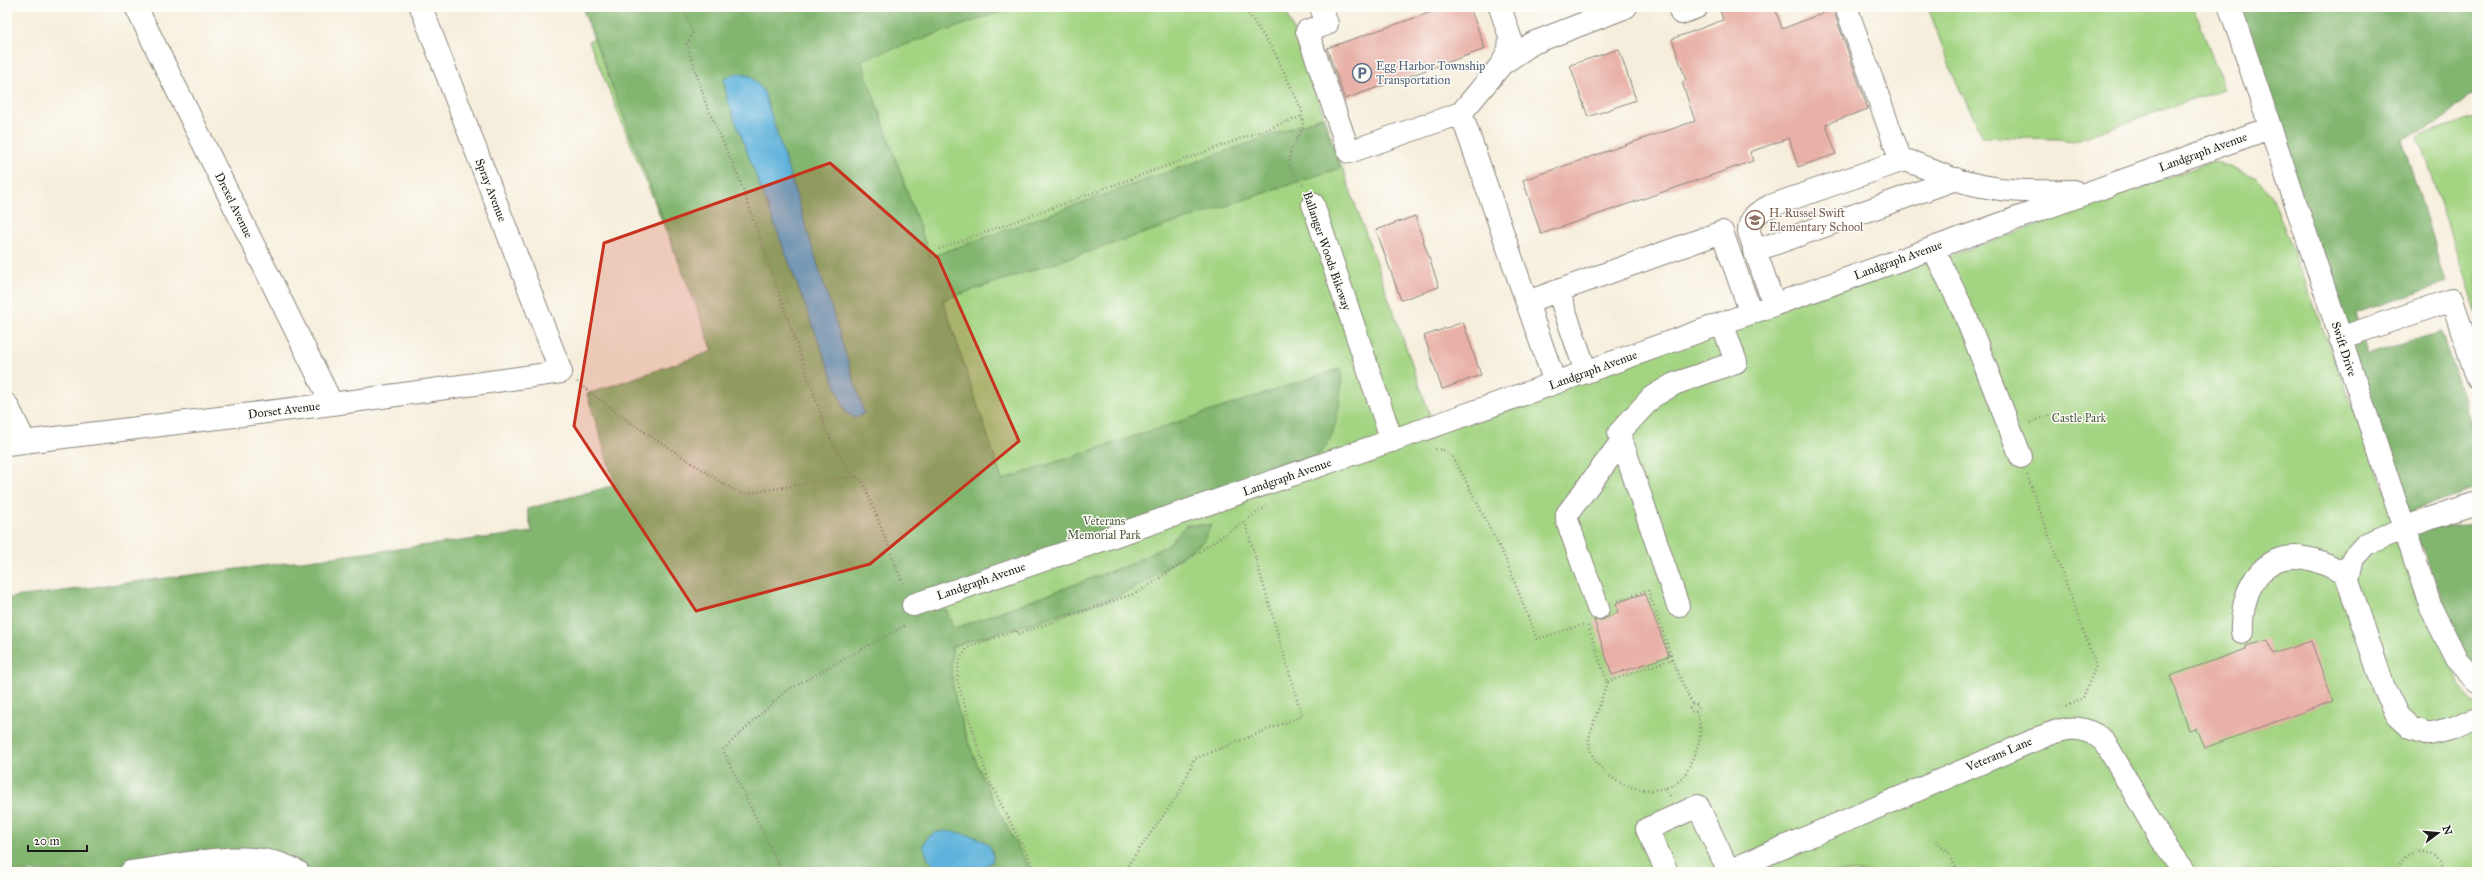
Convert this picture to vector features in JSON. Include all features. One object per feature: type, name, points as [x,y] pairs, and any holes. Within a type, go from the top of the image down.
[{"type":"street","name":"Drexel Avenue","points":[[136,7],[332,404]]},
{"type":"street","name":"Spray Avenue","points":[[422,7],[561,372]]},
{"type":"street","points":[[1321,7],[1327,24],[1307,31],[1349,152],[1461,113],[1502,64],[1509,49],[1510,37],[1500,7]]},
{"type":"street","points":[[1502,64],[1533,43],[1626,7]]},
{"type":"street","points":[[1679,7],[1681,13],[1697,7]]},
{"type":"street","points":[[1846,7],[1901,161]]},
{"type":"street","name":"Swift Drive","points":[[2230,7],[2431,608],[2446,642],[2457,660],[2477,682]]},
{"type":"street","points":[[1461,113],[1555,383]]},
{"type":"street","name":"Landgraph Avenue","points":[[915,604],[1392,441],[2270,128]]},
{"type":"street","points":[[1774,305],[1749,238],[1750,220],[1759,211],[1901,161],[1913,162],[1956,179],[2024,192],[2091,191]]},
{"type":"street","points":[[1754,251],[1956,179]]},
{"type":"street","name":"Ballanger Woods Bikeway","points":[[1313,204],[1392,441]]},
{"type":"street","points":[[1527,302],[1722,232],[1751,313]]},
{"type":"street","points":[[1933,248],[1964,312],[2021,457]]},
{"type":"street","points":[[1558,291],[1586,372]]},
{"type":"street","points":[[2340,338],[2452,300],[2477,377]]},
{"type":"street","points":[[1678,606],[1619,433],[1652,396],[1674,384],[1736,362],[1722,323]]},
{"type":"street","name":"Dorset Avenue","points":[[16,443],[332,404],[561,372]]},
{"type":"street","points":[[7,405],[16,443]]},
{"type":"street","points":[[1598,608],[1567,520],[1567,514],[1622,441]]},
{"type":"street","points":[[2477,503],[2404,529],[2362,548],[2353,558],[2348,575],[2349,587],[2384,688],[2398,716],[2411,728],[2430,734],[2452,728],[2477,718]]},
{"type":"street","points":[[2242,632],[2241,613],[2247,590],[2255,576],[2273,562],[2286,558],[2304,557],[2320,561],[2348,575]]},
{"type":"street","name":"Veterans Lane","points":[[1728,871],[2036,739],[2056,731],[2074,728],[2091,731],[2105,742],[2159,836],[2185,872]]},
{"type":"street","points":[[1667,872],[1647,829],[1698,806],[1728,871]]},
{"type":"street","points":[[131,872],[240,858],[282,863],[298,872]]},
{"type":"path","points":[[684,7],[693,33],[687,44],[706,104],[739,178],[827,432],[852,476]]},
{"type":"path","points":[[939,248],[1303,116],[1277,57],[1244,7]]},
{"type":"path","name":"Ballanger Woods Bikeway","points":[[1303,116],[1302,132],[1291,150],[1289,162],[1290,168],[1303,184],[1313,204]]},
{"type":"path","points":[[561,372],[581,384],[625,418],[730,488],[744,494],[852,476],[858,477],[864,484],[901,582],[915,604],[910,623],[784,692],[723,750],[782,872]]},
{"type":"path","points":[[1431,449],[1443,450],[1452,456],[1466,481],[1505,558],[1537,639],[1587,623],[1607,682],[1589,738],[1589,746],[1598,766],[1618,781],[1637,787],[1659,789],[1671,786],[1681,779],[1686,772],[1700,737],[1701,727],[1696,712],[1698,706],[1692,704]]},
{"type":"path","points":[[2021,457],[2096,666],[2083,698],[2059,710]]},
{"type":"path","points":[[1036,872],[988,778],[971,731],[957,683],[961,656],[971,645],[1016,630],[1018,634],[1139,592],[1273,504]]},
{"type":"path","points":[[1123,872],[1180,792],[1194,759],[1302,716],[1245,522]]},
{"type":"path","points":[[1598,608],[1648,590],[1672,659],[1692,704],[1690,709],[1696,712]]},
{"type":"path","points":[[1607,682],[1672,659]]},
{"type":"path","points":[[1936,841],[1947,851],[1957,872]]},
{"type":"path","points":[[2397,872],[2402,859],[2416,851],[2431,854],[2438,859],[2443,872]]},
{"type":"highlighted area","points":[[830,163],[938,258],[1019,441],[870,564],[696,611],[574,426],[604,243]]},
{"type":"green space","points":[[582,7],[1015,7],[861,60],[930,257],[1322,117],[1340,168],[943,300],[1002,480],[1342,368],[1341,391],[1337,416],[1334,429],[1329,440],[1323,450],[1315,457],[918,608],[947,610],[953,629],[1128,565],[1168,545],[1186,525],[1211,525],[1204,541],[1146,582],[1109,600],[953,646],[951,671],[964,730],[990,793],[1032,872],[7,872],[7,598],[532,532],[527,509],[615,485],[587,394],[713,351]]},
{"type":"green space","name":"Veterans Memorial Park","points":[[645,7],[1285,7],[1434,426],[1933,248],[1939,260],[2214,161],[2255,177],[2272,196],[2459,685],[2477,706],[2477,872],[696,872],[764,472],[589,41]]},
{"type":"green space","points":[[1928,7],[2194,7],[2224,89],[2073,141],[2060,139],[1983,137],[1952,73]]},
{"type":"green space","points":[[2236,7],[2477,7],[2477,96],[2469,96],[2438,124],[2402,139],[2446,283],[2356,313],[2367,355],[2441,332],[2477,437],[2477,486],[2474,490],[2414,509],[2422,529],[2477,524],[2477,691],[2383,447]]},
{"type":"green space","points":[[2477,116],[2477,315],[2418,136]]},
{"type":"water","points":[[737,73],[751,76],[764,92],[864,413],[856,418],[846,413],[727,99],[724,79]]},
{"type":"water","points":[[945,831],[969,835],[985,842],[990,847],[993,854],[992,862],[973,872],[940,871],[928,858],[923,846],[929,837],[938,832]]},
{"type":"building","points":[[1446,7],[1470,7],[1485,49],[1345,99],[1327,48]]},
{"type":"building","points":[[1719,7],[1775,7],[1782,29],[1833,9],[1868,109],[1826,124],[1836,154],[1798,167],[1789,138],[1750,152],[1753,161],[1541,234],[1523,180],[1695,121],[1682,82],[1686,80],[1672,39],[1723,20]]},
{"type":"building","points":[[1619,49],[1636,100],[1588,117],[1570,65]]},
{"type":"building","points":[[1415,216],[1439,287],[1401,300],[1376,230]]},
{"type":"building","points":[[1463,322],[1481,375],[1442,389],[1424,336]]},
{"type":"building","points":[[1645,593],[1669,656],[1612,675],[1594,620],[1602,620],[1618,612],[1616,603]]},
{"type":"building","points":[[2268,640],[2273,654],[2311,641],[2333,701],[2204,748],[2196,728],[2189,730],[2170,676],[2246,649],[2246,646]]},
{"type":"place","name":"Egg Harbor Township Transportation","points":[[1362,73]]},
{"type":"place","name":"H. Russel Swift Elementary School","points":[[1755,220]]},
{"type":"park label","name":"Castle Park","points":[[2079,418]]}]
